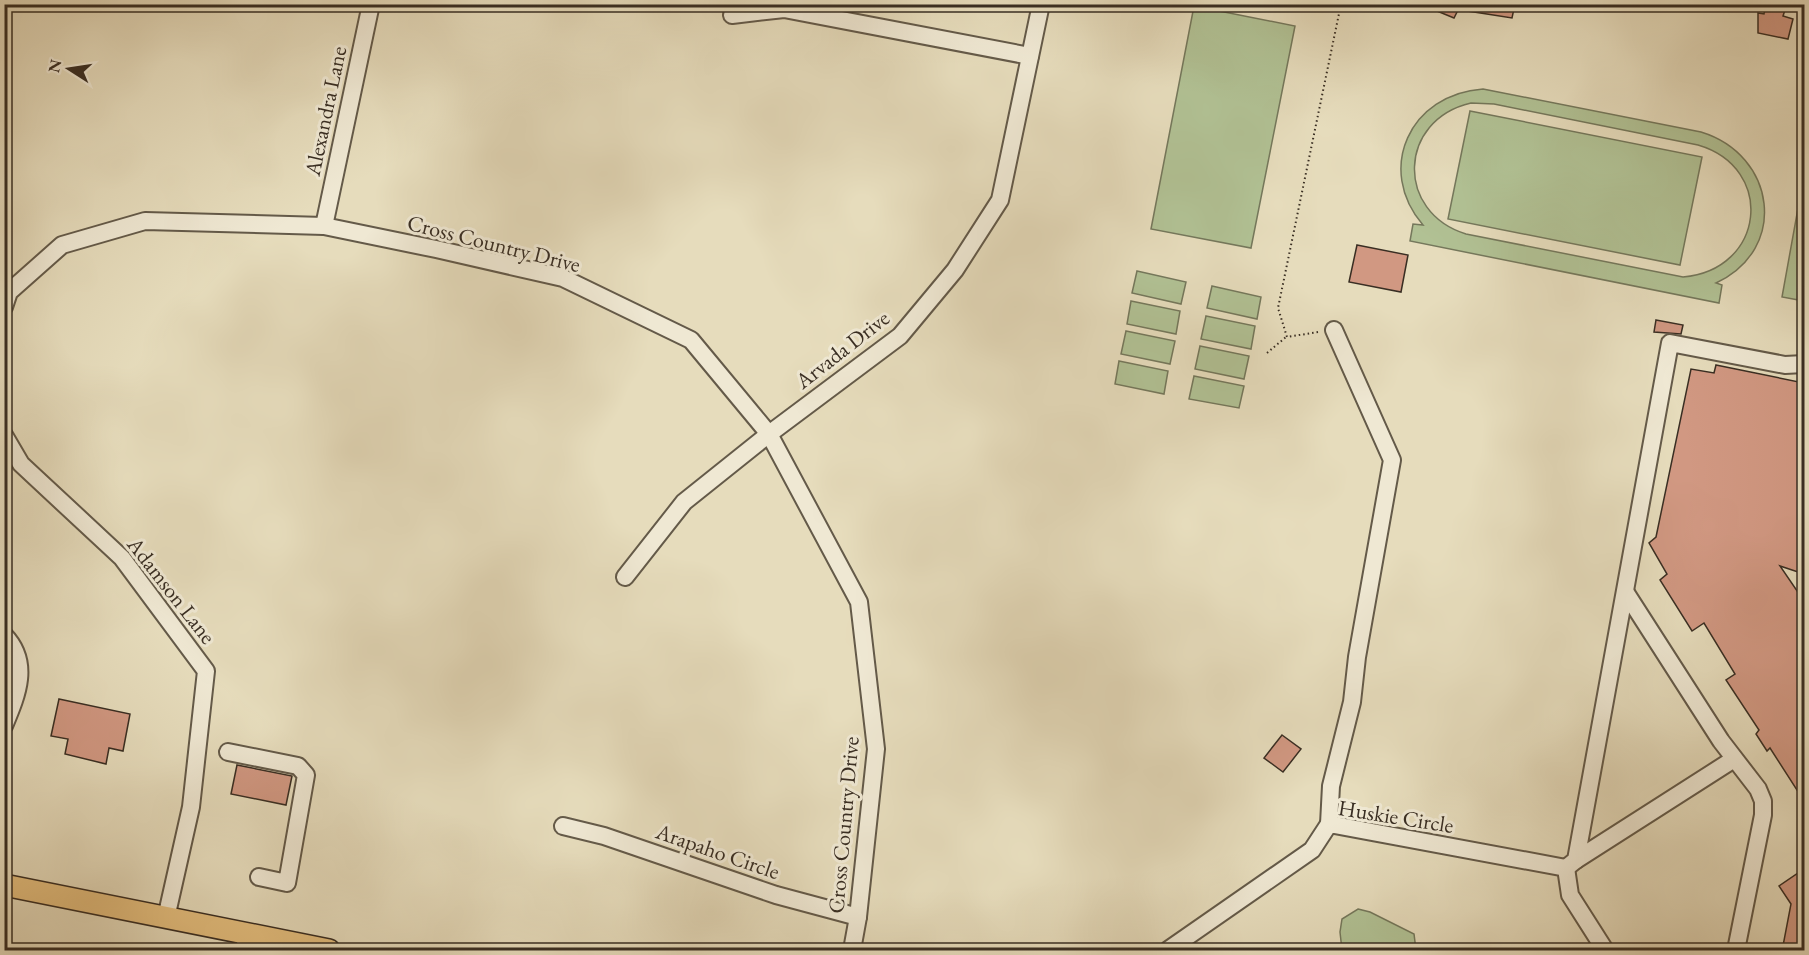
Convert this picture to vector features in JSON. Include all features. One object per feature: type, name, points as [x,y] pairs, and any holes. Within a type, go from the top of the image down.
[{"type":"main road","points":[[4,885],[166,918],[245,942],[329,951]]},
{"type":"street","name":"Alexandra Lane","points":[[324,226],[371,4]]},
{"type":"street","name":"Arvada Drive","points":[[625,577],[684,502],[769,434],[900,336],[955,270],[1000,200],[1041,4]]},
{"type":"street","points":[[732,15],[784,9],[1030,56]]},
{"type":"street","name":"Cross Country Drive","points":[[6,296],[62,245],[145,221],[324,226],[563,278],[691,340],[769,434],[859,602],[876,749],[858,917],[852,951]]},
{"type":"street","points":[[1329,824],[1331,786],[1352,702],[1357,657],[1392,460],[1335,330]]},
{"type":"street","points":[[1605,951],[1570,895],[1571,864],[1626,593],[1670,344],[1785,365],[1804,364]]},
{"type":"street","name":"Adamson Lane","points":[[4,435],[21,464],[122,558],[206,671],[191,807],[166,918]]},
{"type":"street","points":[[1626,593],[1734,759],[1758,789],[1763,801],[1763,816],[1736,951]]},
{"type":"street","points":[[4,635],[18,658],[21,672],[19,687],[4,726]]},
{"type":"street","points":[[228,752],[298,766],[306,775],[286,883],[259,878]]},
{"type":"street","points":[[1571,864],[1734,759]]},
{"type":"street","name":"Huskie Circle","points":[[1168,951],[1312,850],[1329,824],[1571,864]]},
{"type":"street","name":"Arapaho Circle","points":[[563,826],[604,836],[776,895],[858,917]]},
{"type":"path","points":[[1287,337],[1278,308],[1282,277],[1308,169],[1341,4]]},
{"type":"path","points":[[1267,352],[1287,337],[1335,330]]},
{"type":"green space","points":[[1194,6],[1295,26],[1251,248],[1151,229]]},
{"type":"green space","points":[[1483,89],[1701,132],[1726,144],[1745,161],[1758,181],[1764,203],[1763,226],[1755,248],[1739,268],[1716,283],[1722,285],[1719,303],[1410,241],[1413,224],[1423,225],[1409,203],[1402,181],[1402,159],[1408,138],[1419,119],[1436,104],[1457,94]],"holes":[[[1471,103],[1494,104],[1698,145],[1723,157],[1740,174],[1749,195],[1750,217],[1744,238],[1731,257],[1710,270],[1683,277],[1466,234],[1443,223],[1427,207],[1417,187],[1415,167],[1419,146],[1429,128],[1447,113]]]},
{"type":"green space","points":[[1470,111],[1702,157],[1680,265],[1448,219]]},
{"type":"green space","points":[[1804,175],[1804,301],[1782,297]]},
{"type":"green space","points":[[1137,271],[1186,282],[1181,304],[1132,293]]},
{"type":"green space","points":[[1212,286],[1261,297],[1257,319],[1207,308]]},
{"type":"green space","points":[[1131,301],[1180,311],[1176,334],[1127,324]]},
{"type":"green space","points":[[1206,316],[1255,326],[1251,349],[1201,339]]},
{"type":"green space","points":[[1126,331],[1175,341],[1170,364],[1121,354]]},
{"type":"green space","points":[[1200,346],[1249,356],[1244,379],[1195,369]]},
{"type":"green space","points":[[1119,361],[1168,371],[1164,394],[1115,384]]},
{"type":"green space","points":[[1194,376],[1244,386],[1239,408],[1189,399]]},
{"type":"green space","points":[[1358,909],[1370,912],[1414,934],[1416,950],[1342,950],[1340,932],[1342,919]]},
{"type":"building","points":[[1420,4],[1461,4],[1454,18]]},
{"type":"building","points":[[1468,4],[1515,4],[1512,18],[1468,11]]},
{"type":"building","points":[[1766,4],[1787,4],[1783,16],[1793,19],[1788,39],[1758,33],[1758,13],[1764,14]]},
{"type":"building","points":[[1357,245],[1408,255],[1401,292],[1349,282]]},
{"type":"building","points":[[1656,320],[1683,325],[1681,334],[1654,332]]},
{"type":"building","points":[[1716,365],[1804,383],[1804,574],[1780,566],[1804,601],[1804,801],[1770,748],[1767,751],[1756,734],[1759,730],[1726,680],[1735,674],[1704,623],[1692,631],[1660,580],[1667,574],[1649,543],[1656,537],[1691,369],[1714,373]]},
{"type":"building","points":[[59,699],[130,714],[123,751],[109,748],[106,764],[65,754],[68,739],[51,736]]},
{"type":"building","points":[[1282,735],[1301,749],[1283,772],[1264,758]]},
{"type":"building","points":[[237,765],[292,776],[286,805],[231,794]]},
{"type":"building","points":[[1804,869],[1804,951],[1782,951],[1791,904],[1779,886]]}]
